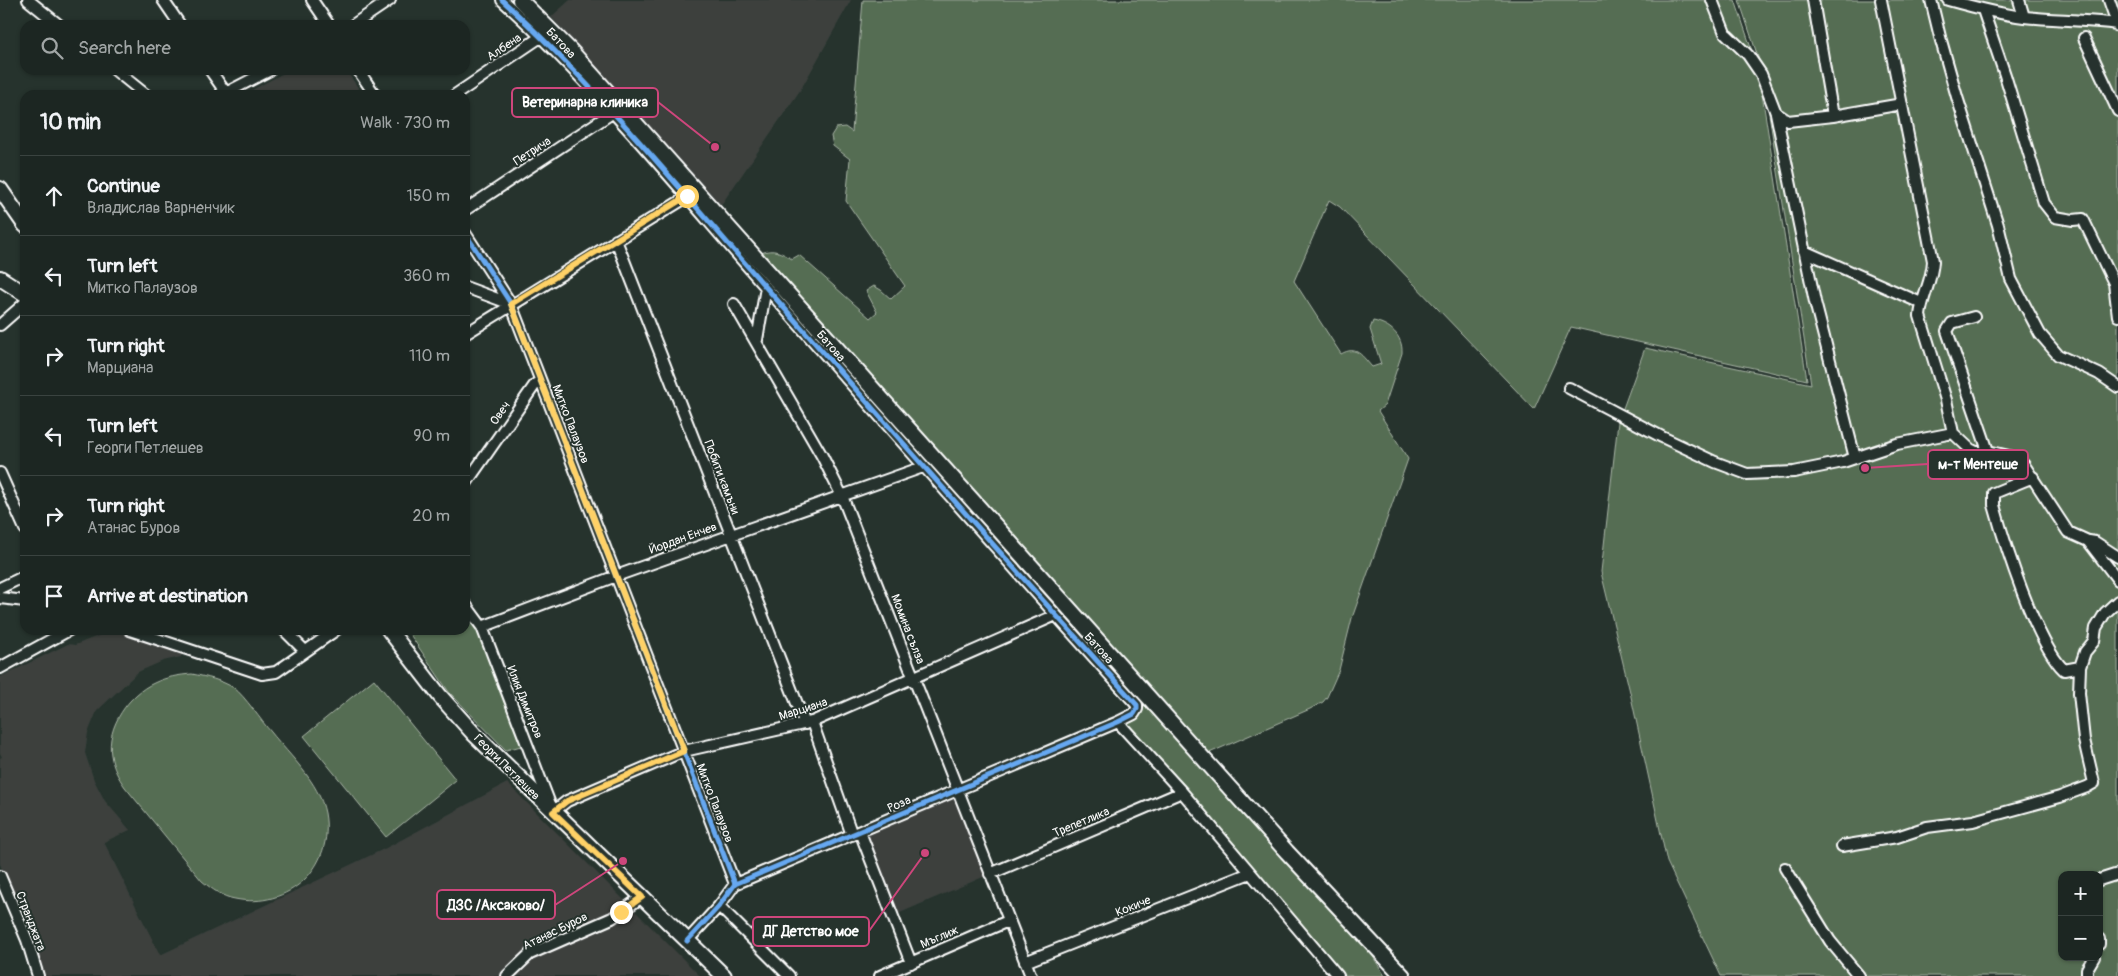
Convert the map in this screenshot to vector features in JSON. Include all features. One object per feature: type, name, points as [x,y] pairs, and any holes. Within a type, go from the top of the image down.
[{"type":"main road","points":[[520,0],[570,50],[1280,845],[1403,976]]},
{"type":"main road","points":[[0,190],[20,218]]},
{"type":"main road","points":[[0,278],[20,291]]},
{"type":"main road","name":"Георги Петлешев","points":[[393,635],[446,703],[481,740],[724,976]]},
{"type":"street","points":[[28,0],[53,20]]},
{"type":"street","points":[[163,0],[177,20]]},
{"type":"street","points":[[312,0],[326,20]]},
{"type":"street","points":[[360,20],[390,0]]},
{"type":"street","name":"Батова","points":[[502,0],[542,36],[687,196],[923,467],[1137,705],[1137,710]]},
{"type":"street","points":[[1712,0],[1725,33],[1748,56],[1761,74],[1776,113],[1815,302],[1855,458]]},
{"type":"street","points":[[1813,0],[1833,116]]},
{"type":"street","points":[[1881,0],[1933,261],[1932,276],[1921,303],[1920,316],[1946,400],[1953,434],[1976,452],[1988,451],[2013,457],[2024,465],[2068,532],[2095,542],[2118,557]]},
{"type":"street","points":[[1931,0],[1955,89],[1998,226],[2011,279],[2040,334],[2058,354],[2099,374],[2118,387]]},
{"type":"street","points":[[1948,0],[1983,10],[2024,17],[2080,20],[2118,25],[2109,0]]},
{"type":"street","points":[[2019,0],[2024,17]]},
{"type":"street","points":[[1983,10],[2044,203],[2055,217],[2073,220],[2083,219],[2114,283],[2118,316]]},
{"type":"street","name":"Албена","points":[[462,90],[542,36]]},
{"type":"street","points":[[2084,38],[2118,111]]},
{"type":"street","points":[[120,75],[140,90]]},
{"type":"street","points":[[213,75],[222,90]]},
{"type":"street","points":[[232,90],[260,75]]},
{"type":"street","points":[[361,75],[371,90]]},
{"type":"street","points":[[1776,113],[1788,120],[1833,116],[1902,104]]},
{"type":"street","name":"Петрича","points":[[470,207],[612,113]]},
{"type":"street","points":[[470,331],[687,196]]},
{"type":"street","name":"Побити камъни","points":[[616,240],[731,535],[808,723],[911,963]]},
{"type":"street","name":"Митко Палаузов","points":[[470,242],[511,304],[734,884]]},
{"type":"street","points":[[1804,250],[1921,303]]},
{"type":"street","points":[[756,340],[766,287]]},
{"type":"street","points":[[470,289],[511,304]]},
{"type":"street","name":"Момина сълза","points":[[734,304],[822,456],[842,496],[1031,976]]},
{"type":"street","points":[[0,325],[20,307]]},
{"type":"street","points":[[1974,317],[1952,323],[1948,331],[1988,451]]},
{"type":"street","name":"Овеч","points":[[470,478],[540,380]]},
{"type":"street","points":[[1569,388],[1662,437],[1715,462],[1747,474],[1794,472],[1855,458],[1897,444],[1953,434]]},
{"type":"street","name":"Йордан Енчев","points":[[482,627],[616,576],[923,467]]},
{"type":"street","points":[[0,473],[20,518]]},
{"type":"street","points":[[2033,477],[1994,493],[1994,505],[2028,603],[2044,640],[2057,664],[2064,670],[2080,667]]},
{"type":"street","points":[[2088,541],[2118,580]]},
{"type":"street","points":[[0,588],[20,578]]},
{"type":"street","points":[[0,598],[20,600]]},
{"type":"street","points":[[1842,846],[1896,837],[1926,827],[1974,821],[2060,797],[2094,783],[2084,740],[2079,693],[2080,667],[2085,652],[2094,641],[2096,628],[2100,620],[2118,602]]},
{"type":"street","name":"Илия Димитров","points":[[470,611],[482,627],[553,812]]},
{"type":"street","name":"Марциана","points":[[553,812],[567,801],[684,751],[808,723],[1056,616]]},
{"type":"street","points":[[0,668],[60,635]]},
{"type":"street","points":[[145,635],[262,674],[276,672],[329,635]]},
{"type":"street","points":[[289,635],[305,651]]},
{"type":"street","name":"Роза","points":[[734,884],[1118,722],[1134,714],[1137,710]]},
{"type":"street","points":[[1118,722],[1182,792],[1338,976]]},
{"type":"street","name":"Трепетлика","points":[[990,874],[1182,792]]},
{"type":"street","points":[[1785,868],[1830,941],[1858,976]]},
{"type":"street","name":"Кокиче","points":[[1025,962],[1250,873]]},
{"type":"street","points":[[2103,879],[2118,874]]},
{"type":"street","name":"Странджата","points":[[0,876],[27,940],[38,976]]},
{"type":"street","points":[[687,941],[719,906],[734,884]]},
{"type":"street","name":"Атанас Буров","points":[[507,976],[530,954],[612,918],[642,897]]},
{"type":"street","points":[[719,906],[789,976]]},
{"type":"street","name":"Мъглиж","points":[[880,976],[1008,921]]},
{"type":"street","points":[[2087,976],[2087,968],[2091,961]]},
{"type":"shaded area","points":[[570,0],[851,0],[801,89],[721,205],[551,17]]},
{"type":"shaded area","points":[[280,75],[349,75],[360,90],[252,90]]},
{"type":"shaded area","points":[[100,635],[128,635],[182,653],[181,657],[163,661],[138,672],[97,711],[88,733],[85,753],[94,780],[105,801],[130,830],[104,842],[160,955],[386,848],[507,783],[700,976],[45,976],[0,864],[0,758],[2,757],[0,753],[0,677],[68,644],[75,645]]},
{"type":"shaded area","points":[[956,789],[990,874],[893,916],[860,832]]},
{"type":"green space","points":[[502,0],[512,0],[558,42],[1291,865],[1367,947],[1385,976],[1338,976],[1118,722],[1137,709],[687,197]]},
{"type":"green space","points":[[863,0],[1735,0],[1758,69],[1807,380],[1571,327],[1534,409],[1340,207],[1329,200],[1294,281],[1341,354],[1355,351],[1372,367],[1381,364],[1370,329],[1373,321],[1390,328],[1398,336],[1402,353],[1385,405],[1378,411],[1408,459],[1352,618],[1339,670],[1327,697],[1323,702],[1310,709],[1207,754],[761,253],[777,252],[792,259],[799,255],[870,318],[877,312],[866,291],[874,286],[891,299],[905,286],[846,201],[850,159],[833,146],[831,136],[836,128],[845,127],[852,132]]},
{"type":"green space","points":[[1739,0],[2118,0],[2118,976],[1721,976],[1667,862],[1630,692],[1601,572],[1618,422],[1645,348],[1811,384],[1762,69]]},
{"type":"green space","points":[[470,623],[476,627],[521,746],[506,750],[449,692],[410,635],[470,635]]},
{"type":"green space","points":[[192,674],[219,681],[234,688],[303,770],[322,802],[325,813],[326,833],[323,851],[315,867],[304,880],[289,891],[273,898],[254,901],[230,898],[217,892],[202,881],[125,787],[114,768],[110,744],[112,733],[128,703],[145,688],[154,683],[163,679]]},
{"type":"green space","points":[[374,679],[456,780],[386,837],[304,736]]},
{"type":"cycle path","points":[[502,0],[571,68],[637,139],[903,443],[1137,705],[1134,714],[1118,722],[735,884],[719,906],[687,941]]},
{"type":"cycle path","points":[[470,241],[511,304],[735,884]]},
{"type":"place","name":"Ветеринарна клиника","points":[[715,147]]},
{"type":"place","name":"м-т Ментeше","points":[[1865,468]]},
{"type":"place","name":"ДГ Детство мое","points":[[925,853]]},
{"type":"place","name":"ДЗС /Аксаково/","points":[[623,861]]},
{"type":"route","points":[[621,912],[642,897],[553,812],[567,801],[684,751],[511,304],[687,196]]}]
